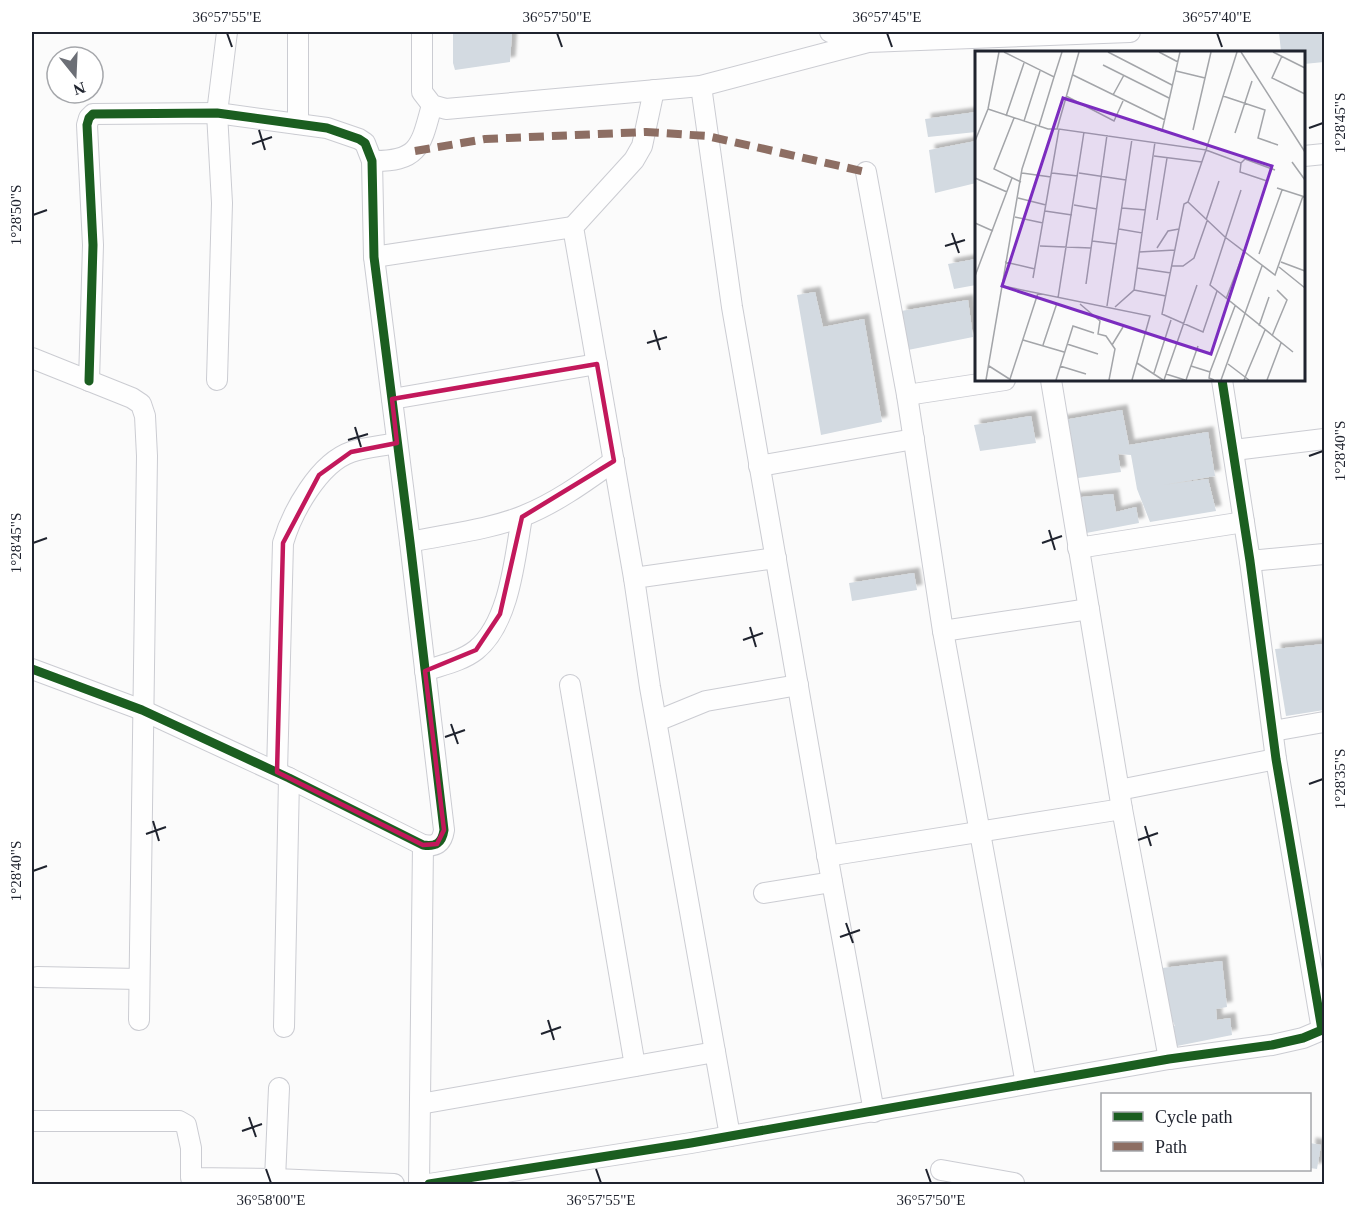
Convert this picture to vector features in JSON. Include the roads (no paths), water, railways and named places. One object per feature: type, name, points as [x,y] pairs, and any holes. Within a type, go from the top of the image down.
[{"type":"street","points":[[217,380],[222,203],[217,113],[227,32]]},
{"type":"street","points":[[298,32],[298,124]]},
{"type":"street","points":[[422,32],[422,92],[432,105],[446,109],[701,86],[868,42]]},
{"type":"street","points":[[830,32],[841,37],[868,42],[1006,45],[1130,32]]},
{"type":"street","points":[[701,86],[732,307],[874,1112]]},
{"type":"street","points":[[374,257],[573,227],[634,160],[642,147],[654,90]]},
{"type":"street","points":[[372,161],[391,162],[404,159],[415,151],[425,132],[432,105]]},
{"type":"street","points":[[32,669],[142,710],[283,775],[423,845],[437,844],[443,838],[444,830],[410,542],[374,257],[372,161],[365,143],[327,128],[217,113],[98,112],[89,118],[87,144],[93,245],[89,381]]},
{"type":"street","points":[[1305,156],[1324,154]]},
{"type":"street","points":[[866,172],[908,395],[943,631],[1026,1084]]},
{"type":"street","points":[[573,227],[730,1136]]},
{"type":"street","points":[[32,358],[132,398],[141,404],[145,416],[147,456],[139,1020]]},
{"type":"street","points":[[392,399],[597,364]]},
{"type":"street","points":[[908,395],[999,381]]},
{"type":"street","points":[[1051,381],[1120,800],[1169,1059]]},
{"type":"street","points":[[429,1185],[874,1112],[1169,1059],[1272,1045],[1304,1038],[1323,1029],[1276,759],[1250,561],[1222,381]]},
{"type":"street","points":[[759,466],[914,439]]},
{"type":"street","points":[[1234,450],[1324,439]]},
{"type":"street","points":[[284,1027],[283,543],[286,529],[319,475],[334,461],[351,452],[397,443]]},
{"type":"street","points":[[410,542],[522,516],[565,494],[614,461]]},
{"type":"street","points":[[425,671],[458,660],[476,650],[489,636],[500,614],[510,584],[522,516]]},
{"type":"street","points":[[1078,548],[1244,522]]},
{"type":"street","points":[[1250,561],[1324,554]]},
{"type":"street","points":[[634,578],[776,558]]},
{"type":"street","points":[[943,631],[1089,609]]},
{"type":"street","points":[[570,685],[635,1066]]},
{"type":"street","points":[[657,721],[706,701],[798,685]]},
{"type":"street","points":[[1273,731],[1324,722]]},
{"type":"street","points":[[828,856],[980,831],[1120,800],[1276,759]]},
{"type":"street","points":[[419,1185],[423,845]]},
{"type":"street","points":[[764,893],[832,882]]},
{"type":"street","points":[[37,977],[139,979]]},
{"type":"street","points":[[420,1104],[715,1052]]},
{"type":"street","points":[[275,1179],[279,1088]]},
{"type":"street","points":[[32,1121],[179,1121],[186,1125],[189,1134],[191,1181],[275,1179],[394,1185]]},
{"type":"street","points":[[941,1170],[1018,1184]]}]
